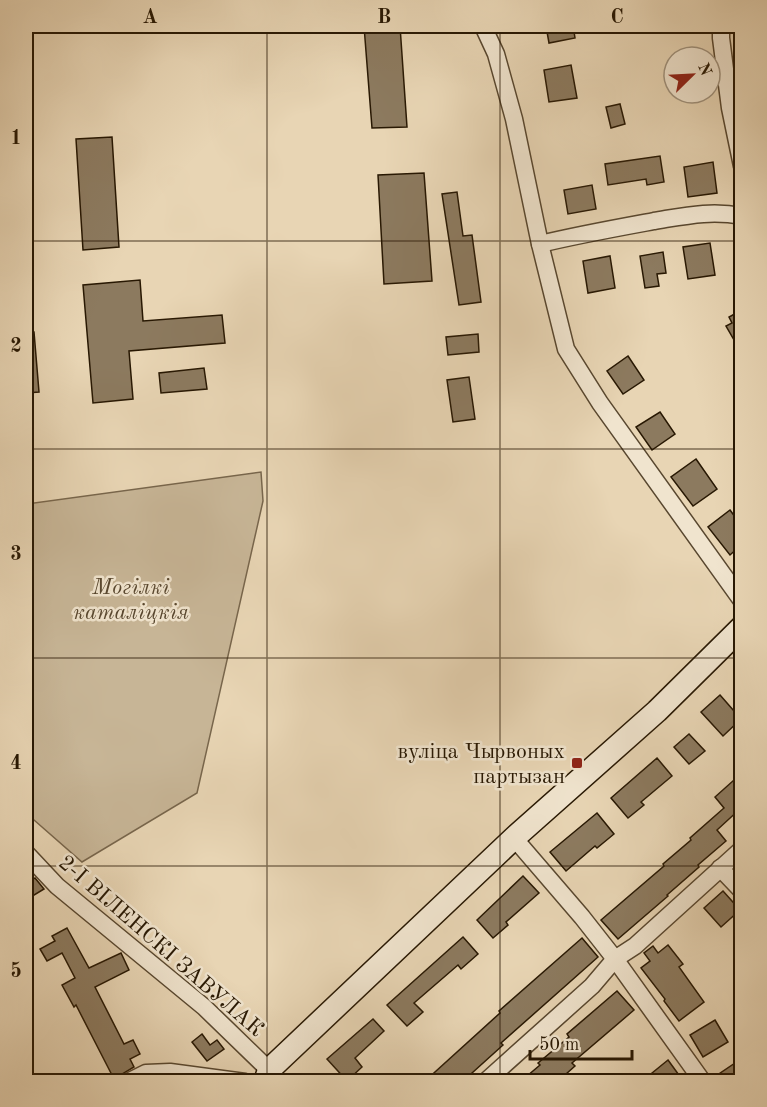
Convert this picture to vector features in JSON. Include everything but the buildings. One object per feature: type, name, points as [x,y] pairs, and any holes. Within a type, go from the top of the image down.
[{"type":"street","points":[[483,26],[496,54],[514,119],[540,244],[566,349],[600,403],[741,601]]},
{"type":"street","points":[[721,26],[730,108],[741,166]]},
{"type":"street","points":[[540,244],[612,228],[693,214],[725,213],[741,216]]},
{"type":"street","points":[[267,1076],[514,838],[657,711],[739,634]]},
{"type":"street","points":[[514,838],[615,959],[703,1082]]},
{"type":"street","points":[[485,1082],[592,986],[615,959],[635,946],[741,849]]},
{"type":"street","name":"2-І ВІЛЕНСКІ ЗАВУЛАК","points":[[26,853],[57,886],[204,1006],[267,1076]]},
{"type":"street","points":[[720,868],[741,891]]},
{"type":"street","points":[[128,1082],[146,1073],[170,1072],[245,1082]]},
{"type":"green space","name":"Могілкі каталіцкія","points":[[261,472],[263,501],[197,793],[82,862],[26,813],[26,503]]},
{"type":"place","name":"вуліца Чырвоных партызан","points":[[577,763]]}]
